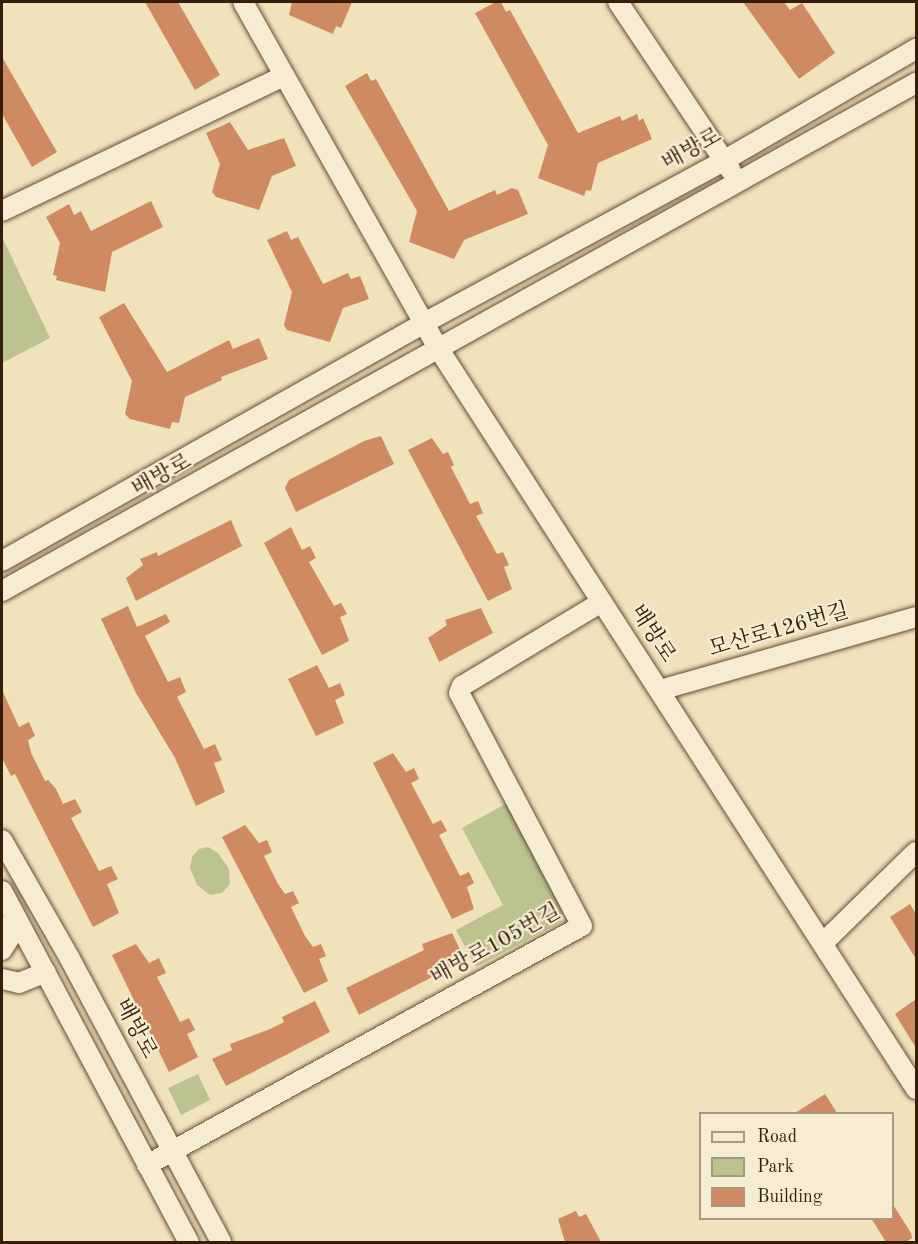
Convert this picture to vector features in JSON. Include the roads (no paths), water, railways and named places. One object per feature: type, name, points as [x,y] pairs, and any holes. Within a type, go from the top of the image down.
[{"type":"street","name":"배방로","points":[[243,2],[440,351],[916,1089]]},
{"type":"street","points":[[618,2],[725,160],[737,183]]},
{"type":"street","name":"배방로","points":[[2,561],[424,323],[725,160],[916,49]]},
{"type":"street","points":[[2,211],[284,76]]},
{"type":"street","name":"배방로","points":[[2,591],[440,351],[916,83]]},
{"type":"street","name":"배방로105번길","points":[[147,1165],[582,926],[459,693],[462,686],[602,602]]},
{"type":"street","name":"모산로126번길","points":[[660,690],[915,624]]},
{"type":"street","name":"배방로","points":[[2,840],[173,1149],[221,1242]]},
{"type":"street","points":[[823,943],[916,852]]},
{"type":"street","points":[[2,891],[189,1242]]},
{"type":"street","points":[[2,950],[10,937],[14,913]]},
{"type":"street","points":[[2,979],[19,983],[46,972]]}]
